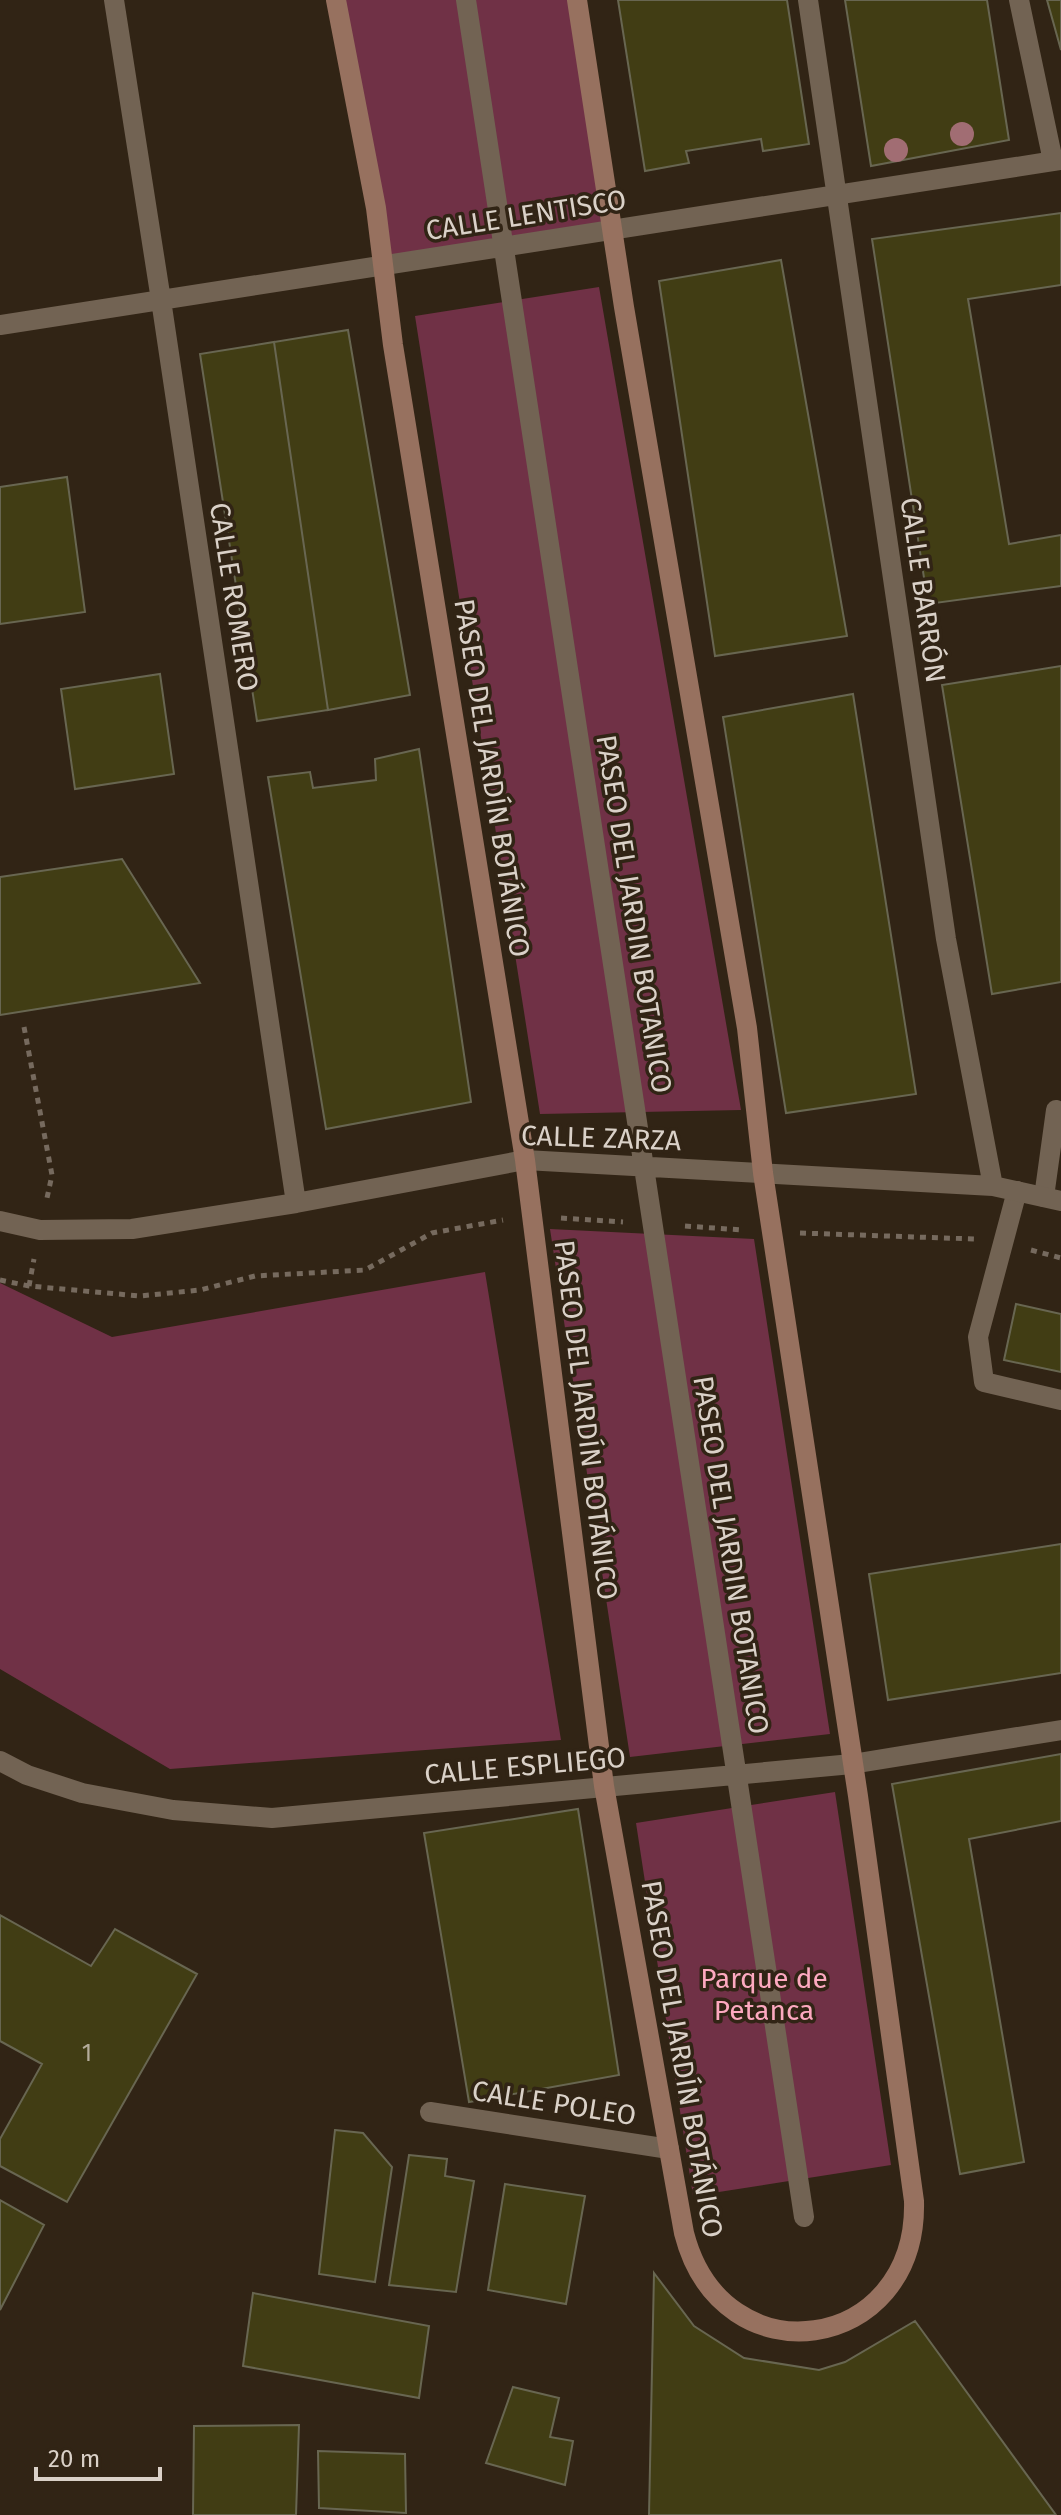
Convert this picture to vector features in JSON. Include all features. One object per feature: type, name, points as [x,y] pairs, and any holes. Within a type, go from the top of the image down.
[{"type":"street","name":"CALLE ROMERO","points":[[114,0],[296,1203]]},
{"type":"street","name":"PASEO DEL JARDÍN BOTÁNICO","points":[[336,0],[376,208],[381,265],[525,1160],[604,1786],[690,2256],[699,2276],[729,2309],[770,2328],[792,2332],[815,2331],[857,2316],[876,2303],[891,2286],[911,2247],[915,2224],[914,2201],[763,1173],[747,1028],[612,229],[577,0]]},
{"type":"street","name":"PASEO DEL JARDIN BOTANICO","points":[[466,0],[804,2217]]},
{"type":"street","name":"CALLE BARRÓN","points":[[808,0],[946,939],[993,1186]]},
{"type":"street","points":[[1019,0],[1057,160]]},
{"type":"street","name":"CALLE LENTISCO","points":[[0,325],[1057,160]]},
{"type":"street","points":[[1053,1199],[1056,1110]]},
{"type":"street","name":"CALLE ZARZA","points":[[0,1221],[40,1230],[132,1229],[296,1203],[525,1160],[993,1186],[1053,1199]]},
{"type":"street","points":[[1017,1191],[978,1337],[984,1382],[1061,1400]]},
{"type":"street","name":"CALLE ESPLIEGO","points":[[0,1761],[27,1775],[82,1793],[173,1810],[272,1818],[852,1764],[1061,1730]]},
{"type":"street","name":"CALLE POLEO","points":[[430,2112],[669,2149]]},
{"type":"path","points":[[24,1027],[52,1175],[29,1286]]},
{"type":"green space","points":[[333,0],[577,0],[612,229],[381,265]]},
{"type":"green space","points":[[599,287],[741,1110],[540,1114],[415,316]]},
{"type":"green space","points":[[550,1229],[754,1239],[830,1734],[630,1757]]},
{"type":"green space","points":[[485,1272],[561,1740],[170,1769],[0,1669],[0,1283],[112,1337]]},
{"type":"green space","name":"Parque de Petanca","points":[[835,1792],[891,2165],[693,2196],[636,1823]]},
{"type":"building","points":[[618,0],[787,0],[809,144],[763,151],[761,139],[686,151],[689,163],[645,171]]},
{"type":"building","points":[[845,0],[987,0],[1009,140],[871,166]]},
{"type":"building","points":[[1047,0],[1061,0],[1061,50]]},
{"type":"building","points":[[1061,213],[1061,285],[968,299],[1009,544],[1061,535],[1061,586],[928,604],[872,239]]},
{"type":"building","points":[[781,260],[847,636],[715,656],[659,281]]},
{"type":"building","points":[[348,330],[410,695],[328,710],[274,342]]},
{"type":"building","points":[[274,342],[328,710],[257,721],[200,354]]},
{"type":"building","points":[[67,477],[85,612],[0,624],[0,487]]},
{"type":"building","points":[[1061,666],[1061,982],[992,994],[942,685]]},
{"type":"building","points":[[160,674],[174,774],[75,789],[61,689]]},
{"type":"building","points":[[853,694],[916,1094],[786,1113],[723,717]]},
{"type":"building","points":[[419,749],[471,1102],[326,1129],[268,777],[310,772],[313,788],[376,780],[375,759]]},
{"type":"building","points":[[122,859],[200,983],[0,1015],[0,877]]},
{"type":"building","points":[[1016,1304],[1061,1314],[1061,1372],[1004,1360]]},
{"type":"building","points":[[1061,1544],[1061,1673],[888,1700],[869,1574]]},
{"type":"building","points":[[1061,1754],[1061,1821],[969,1839],[1024,2162],[960,2174],[892,1784]]},
{"type":"building","points":[[578,1809],[619,2075],[469,2102],[424,1833]]},
{"type":"building","points":[[0,1915],[91,1966],[115,1929],[197,1974],[67,2202],[0,2166],[0,2139],[42,2064],[0,2041]]},
{"type":"building","points":[[335,2130],[363,2133],[392,2167],[375,2282],[319,2274]]},
{"type":"building","points":[[409,2155],[447,2159],[445,2176],[474,2181],[456,2292],[389,2285]]},
{"type":"building","points":[[505,2184],[585,2196],[566,2304],[488,2290]]},
{"type":"building","points":[[0,2200],[44,2225],[0,2310]]},
{"type":"building","points":[[654,2273],[694,2326],[744,2358],[819,2370],[845,2362],[915,2321],[1056,2515],[649,2515]]},
{"type":"building","points":[[253,2293],[429,2326],[419,2398],[243,2366]]},
{"type":"building","points":[[513,2387],[559,2398],[550,2437],[573,2441],[565,2485],[486,2463]]},
{"type":"building","points":[[299,2425],[296,2515],[193,2515],[194,2426]]},
{"type":"building","points":[[318,2451],[405,2454],[406,2513],[319,2508]]}]
